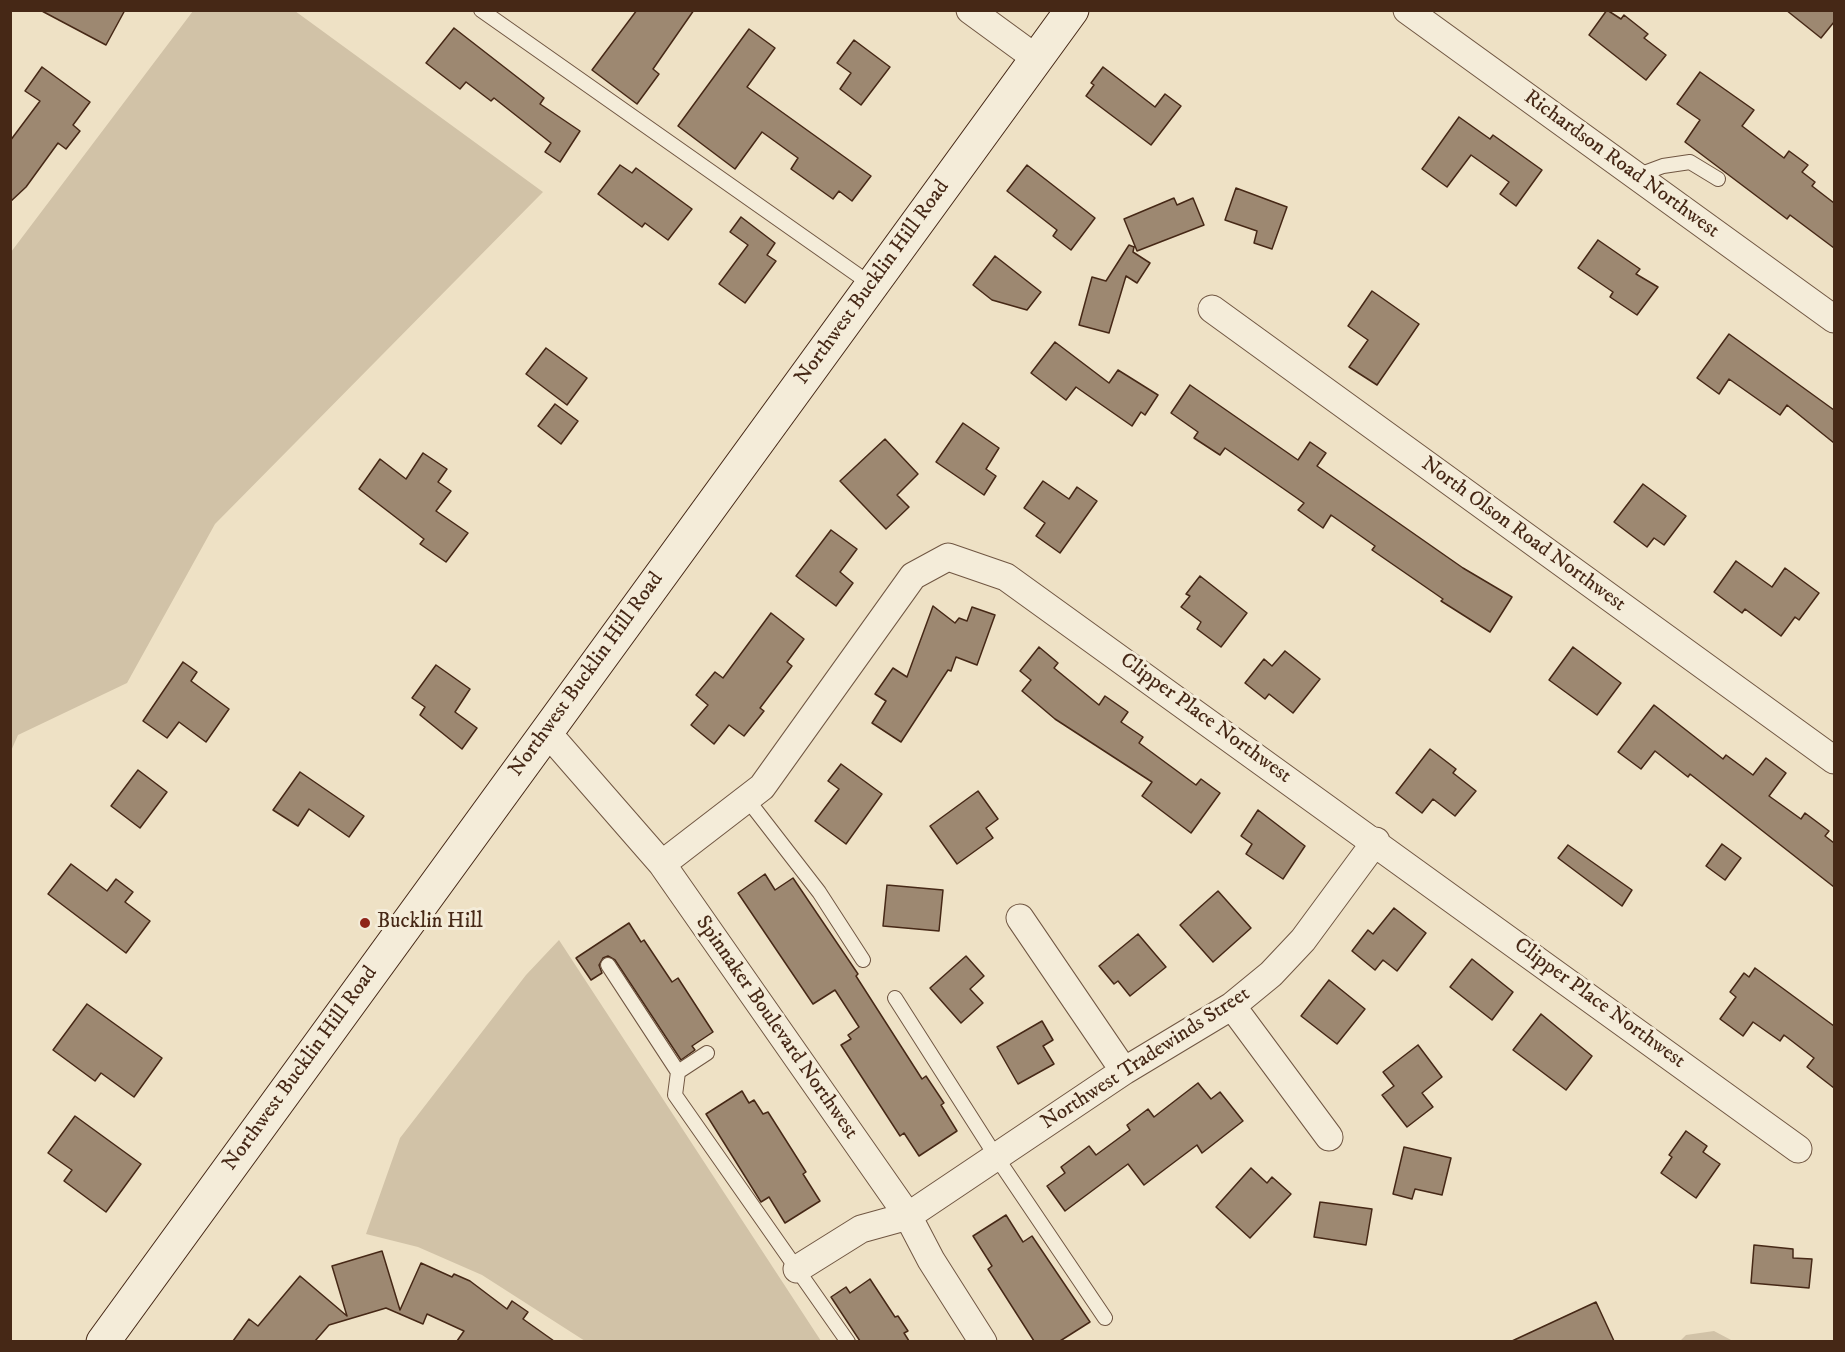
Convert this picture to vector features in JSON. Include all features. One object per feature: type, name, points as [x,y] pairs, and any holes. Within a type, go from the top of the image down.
[{"type":"main road","name":"Northwest Bucklin Hill Road","points":[[103,1341],[1072,10]]},
{"type":"street","points":[[970,10],[1037,59]]},
{"type":"street","name":"Richardson Road Northwest","points":[[1407,10],[1834,319]]},
{"type":"street","name":"North Olson Road Northwest","points":[[1212,309],[1834,760]]},
{"type":"street","name":"Clipper Place Northwest","points":[[662,864],[762,787],[913,576],[948,557],[1006,577],[1376,841],[1798,1149]]},
{"type":"street","name":"Spinnaker Boulevard Northwest","points":[[546,731],[662,864],[908,1216],[931,1260],[983,1341]]},
{"type":"street","name":"Northwest Tradewinds Street","points":[[796,1269],[861,1229],[908,1216],[1124,1071],[1232,1006],[1270,974],[1303,940],[1376,841]]},
{"type":"street","points":[[1020,918],[1124,1071]]},
{"type":"street","points":[[1232,1006],[1329,1137]]},
{"type":"lane","points":[[481,10],[872,285]]},
{"type":"lane","points":[[1636,176],[1663,166],[1690,162],[1718,179]]},
{"type":"lane","points":[[747,799],[819,892],[863,960]]},
{"type":"lane","points":[[608,965],[678,1072],[675,1095],[848,1341]]},
{"type":"lane","points":[[895,998],[997,1158],[1105,1318]]},
{"type":"lane","points":[[678,1072],[707,1053]]},
{"type":"shaded area","points":[[193,11],[295,11],[543,192],[215,524],[127,683],[18,735],[11,751],[11,252]]},
{"type":"shaded area","points":[[559,940],[821,1341],[585,1341],[482,1275],[418,1247],[366,1234],[400,1138],[526,975]]},
{"type":"shaded area","points":[[1714,1331],[1733,1341],[1680,1341],[1686,1335]]},
{"type":"building","points":[[40,10],[125,10],[106,45]]},
{"type":"building","points":[[637,10],[694,10],[653,69],[659,74],[637,104],[592,70]]},
{"type":"building","points":[[1607,10],[1621,19],[1624,15],[1648,34],[1644,38],[1666,55],[1646,80],[1589,35]]},
{"type":"building","points":[[1786,10],[1834,10],[1834,22],[1821,38]]},
{"type":"building","points":[[454,28],[544,98],[540,104],[580,131],[560,162],[545,152],[551,143],[494,98],[491,101],[466,82],[460,89],[426,63]]},
{"type":"building","points":[[749,29],[775,48],[747,87],[871,176],[852,201],[839,191],[833,199],[791,169],[798,158],[762,132],[735,169],[678,126]]},
{"type":"building","points":[[854,40],[890,67],[861,105],[840,89],[851,73],[837,63]]},
{"type":"building","points":[[42,67],[90,102],[73,125],[80,131],[66,149],[58,143],[26,187],[10,202],[10,141],[40,101],[25,91]]},
{"type":"building","points":[[1103,67],[1155,107],[1165,94],[1181,106],[1151,145],[1086,96],[1094,85],[1091,83]]},
{"type":"building","points":[[1700,72],[1754,110],[1742,126],[1784,158],[1789,151],[1808,165],[1802,172],[1815,182],[1812,186],[1834,203],[1834,248],[1790,215],[1787,219],[1685,142],[1700,120],[1677,104]]},
{"type":"building","points":[[1459,117],[1490,139],[1493,135],[1542,170],[1516,206],[1500,194],[1509,182],[1471,155],[1447,187],[1422,169]]},
{"type":"building","points":[[620,165],[632,173],[636,168],[692,209],[668,240],[645,223],[642,227],[598,194]]},
{"type":"building","points":[[1027,165],[1095,218],[1071,250],[1053,236],[1057,230],[1007,191]]},
{"type":"building","points":[[1236,188],[1287,207],[1272,249],[1254,243],[1257,231],[1225,220]]},
{"type":"building","points":[[1174,198],[1177,205],[1193,198],[1204,225],[1137,251],[1124,219]]},
{"type":"building","points":[[741,217],[775,243],[767,255],[776,261],[745,303],[719,284],[748,245],[730,232]]},
{"type":"building","points":[[1598,240],[1640,269],[1636,274],[1658,287],[1637,315],[1610,297],[1613,292],[1578,268]]},
{"type":"building","points":[[1129,245],[1134,247],[1133,252],[1150,263],[1137,283],[1126,276],[1109,333],[1079,325],[1092,277],[1106,281]]},
{"type":"building","points":[[995,256],[1041,292],[1027,310],[992,300],[973,285]]},
{"type":"building","points":[[1372,291],[1419,324],[1377,385],[1349,367],[1368,340],[1348,326]]},
{"type":"building","points":[[1729,334],[1834,410],[1834,443],[1787,405],[1780,415],[1729,379],[1719,394],[1697,378]]},
{"type":"building","points":[[1055,342],[1109,383],[1118,370],[1158,395],[1145,415],[1141,412],[1132,426],[1076,387],[1066,400],[1031,373]]},
{"type":"building","points":[[546,348],[587,378],[567,405],[526,374]]},
{"type":"building","points":[[1190,385],[1298,460],[1310,442],[1326,453],[1317,466],[1463,568],[1512,597],[1490,632],[1441,601],[1443,599],[1372,550],[1375,546],[1331,515],[1323,528],[1298,510],[1304,503],[1225,448],[1220,455],[1194,438],[1198,432],[1171,413]]},
{"type":"building","points":[[555,404],[578,421],[561,444],[538,426]]},
{"type":"building","points":[[963,423],[999,448],[986,469],[996,476],[984,495],[936,462]]},
{"type":"building","points":[[885,439],[918,474],[897,495],[909,507],[886,529],[840,481]]},
{"type":"building","points":[[423,453],[447,469],[438,482],[451,491],[436,511],[468,533],[446,562],[420,544],[424,539],[359,489],[380,459],[406,479]]},
{"type":"building","points":[[1043,481],[1069,499],[1077,487],[1097,501],[1060,553],[1036,536],[1045,523],[1024,508]]},
{"type":"building","points":[[1643,484],[1686,516],[1664,545],[1654,538],[1647,547],[1614,522]]},
{"type":"building","points":[[831,530],[857,549],[840,572],[853,583],[836,606],[796,576]]},
{"type":"building","points":[[1736,561],[1772,587],[1785,568],[1819,593],[1799,620],[1795,617],[1781,636],[1745,609],[1742,613],[1714,592]]},
{"type":"building","points":[[1200,576],[1247,613],[1221,647],[1197,629],[1201,622],[1181,607],[1190,596],[1186,594]]},
{"type":"building","points":[[933,606],[955,623],[959,618],[967,621],[972,607],[995,615],[977,665],[956,657],[951,671],[948,670],[901,742],[872,723],[886,701],[875,694],[893,668],[907,677]]},
{"type":"building","points":[[771,613],[804,639],[787,662],[792,666],[760,708],[764,711],[744,736],[729,725],[714,744],[691,725],[708,705],[696,695],[715,672],[723,678]]},
{"type":"building","points":[[1039,647],[1058,663],[1054,668],[1099,705],[1105,696],[1128,712],[1121,722],[1143,737],[1139,743],[1196,785],[1201,779],[1220,793],[1191,833],[1142,796],[1152,782],[1055,719],[1022,691],[1031,680],[1020,671]]},
{"type":"building","points":[[1573,647],[1621,683],[1597,715],[1549,680]]},
{"type":"building","points":[[1285,651],[1320,679],[1293,713],[1269,694],[1265,699],[1245,683],[1264,659],[1272,666]]},
{"type":"building","points":[[183,662],[197,672],[191,681],[229,709],[206,742],[179,722],[167,738],[143,721]]},
{"type":"building","points":[[436,665],[470,689],[455,712],[477,728],[462,749],[420,715],[425,707],[412,698]]},
{"type":"building","points":[[1654,705],[1723,759],[1726,755],[1753,775],[1766,758],[1786,773],[1769,796],[1801,819],[1805,813],[1829,831],[1825,836],[1834,843],[1834,887],[1690,774],[1688,777],[1655,751],[1641,769],[1618,752]]},
{"type":"building","points":[[1430,749],[1456,769],[1453,773],[1476,791],[1455,816],[1433,799],[1422,813],[1396,793]]},
{"type":"building","points":[[841,764],[882,794],[846,844],[815,821],[839,789],[828,781]]},
{"type":"building","points":[[138,770],[167,792],[140,828],[111,806]]},
{"type":"building","points":[[300,772],[364,816],[349,837],[309,809],[298,826],[273,810]]},
{"type":"building","points":[[978,791],[998,819],[986,828],[993,838],[957,864],[930,826]]},
{"type":"building","points":[[1258,810],[1305,846],[1283,879],[1246,854],[1252,844],[1241,836]]},
{"type":"building","points":[[1722,844],[1741,858],[1725,880],[1706,866]]},
{"type":"building","points":[[1568,845],[1632,890],[1622,906],[1558,858]]},
{"type":"building","points":[[71,864],[107,891],[116,879],[133,892],[125,902],[150,921],[126,953],[48,894]]},
{"type":"building","points":[[765,874],[775,890],[793,878],[858,974],[856,976],[922,1079],[926,1076],[944,1103],[941,1105],[957,1131],[919,1156],[904,1133],[900,1136],[841,1045],[851,1039],[848,1035],[859,1027],[835,990],[813,1004],[738,893]]},
{"type":"building","points":[[887,885],[943,890],[939,931],[883,926]]},
{"type":"building","points":[[1218,891],[1251,928],[1213,962],[1180,925]]},
{"type":"building","points":[[1394,908],[1426,933],[1397,971],[1383,960],[1375,970],[1352,951],[1368,930],[1373,934]]},
{"type":"building","points":[[629,923],[641,942],[644,940],[672,982],[678,978],[713,1032],[692,1046],[695,1050],[681,1060],[615,960],[608,956],[603,958],[599,965],[602,973],[591,980],[576,958]]},
{"type":"building","points":[[1138,934],[1166,967],[1130,996],[1118,981],[1114,984],[1099,966]]},
{"type":"building","points":[[966,956],[984,976],[970,989],[983,1003],[961,1023],[930,988]]},
{"type":"building","points":[[1472,959],[1513,992],[1492,1020],[1450,987]]},
{"type":"building","points":[[1755,968],[1834,1026],[1834,1088],[1807,1067],[1814,1058],[1784,1035],[1780,1041],[1753,1022],[1743,1036],[1720,1019],[1736,997],[1730,992],[1744,973],[1749,977]]},
{"type":"building","points":[[1329,980],[1365,1009],[1337,1044],[1301,1016]]},
{"type":"building","points":[[87,1004],[162,1058],[134,1097],[101,1073],[95,1081],[53,1050]]},
{"type":"building","points":[[1541,1014],[1592,1056],[1566,1090],[1513,1050]]},
{"type":"building","points":[[1042,1021],[1053,1040],[1043,1046],[1054,1064],[1018,1084],[997,1047]]},
{"type":"building","points":[[1418,1045],[1442,1077],[1422,1093],[1433,1107],[1407,1127],[1382,1095],[1394,1086],[1383,1072]]},
{"type":"building","points":[[1198,1083],[1211,1099],[1220,1092],[1243,1121],[1202,1153],[1197,1145],[1144,1185],[1128,1164],[1065,1211],[1047,1186],[1065,1173],[1061,1167],[1089,1146],[1096,1155],[1130,1130],[1127,1125],[1148,1109],[1154,1117]]},
{"type":"building","points":[[742,1091],[749,1103],[754,1100],[763,1114],[768,1112],[806,1172],[803,1174],[820,1201],[785,1223],[769,1197],[761,1202],[706,1114]]},
{"type":"building","points":[[75,1116],[141,1164],[106,1212],[64,1181],[72,1170],[48,1153]]},
{"type":"building","points":[[1686,1131],[1707,1146],[1703,1152],[1720,1164],[1696,1198],[1661,1173],[1672,1157],[1669,1155]]},
{"type":"building","points":[[1404,1147],[1451,1158],[1442,1195],[1415,1189],[1412,1199],[1393,1194]]},
{"type":"building","points":[[1251,1168],[1267,1183],[1272,1177],[1291,1194],[1250,1238],[1216,1207]]},
{"type":"building","points":[[1320,1202],[1372,1209],[1366,1245],[1314,1237]]},
{"type":"building","points":[[1006,1215],[1023,1242],[1032,1236],[1090,1322],[1060,1341],[1034,1341],[988,1269],[992,1266],[973,1236]]},
{"type":"building","points":[[1754,1245],[1793,1249],[1793,1258],[1812,1259],[1809,1288],[1751,1283]]},
{"type":"building","points":[[382,1251],[400,1310],[421,1263],[452,1277],[454,1274],[470,1281],[507,1309],[512,1301],[528,1312],[523,1319],[554,1341],[457,1341],[464,1331],[427,1314],[423,1324],[386,1308],[329,1325],[315,1341],[233,1341],[249,1319],[258,1326],[300,1276],[347,1316],[332,1266]]},
{"type":"building","points":[[870,1279],[895,1317],[898,1316],[908,1331],[904,1333],[909,1341],[860,1341],[831,1297],[846,1287],[850,1293]]},
{"type":"building","points":[[1596,1302],[1614,1341],[1512,1341]]},
{"type":"place","name":"Bucklin Hill","points":[[365,923]]}]
